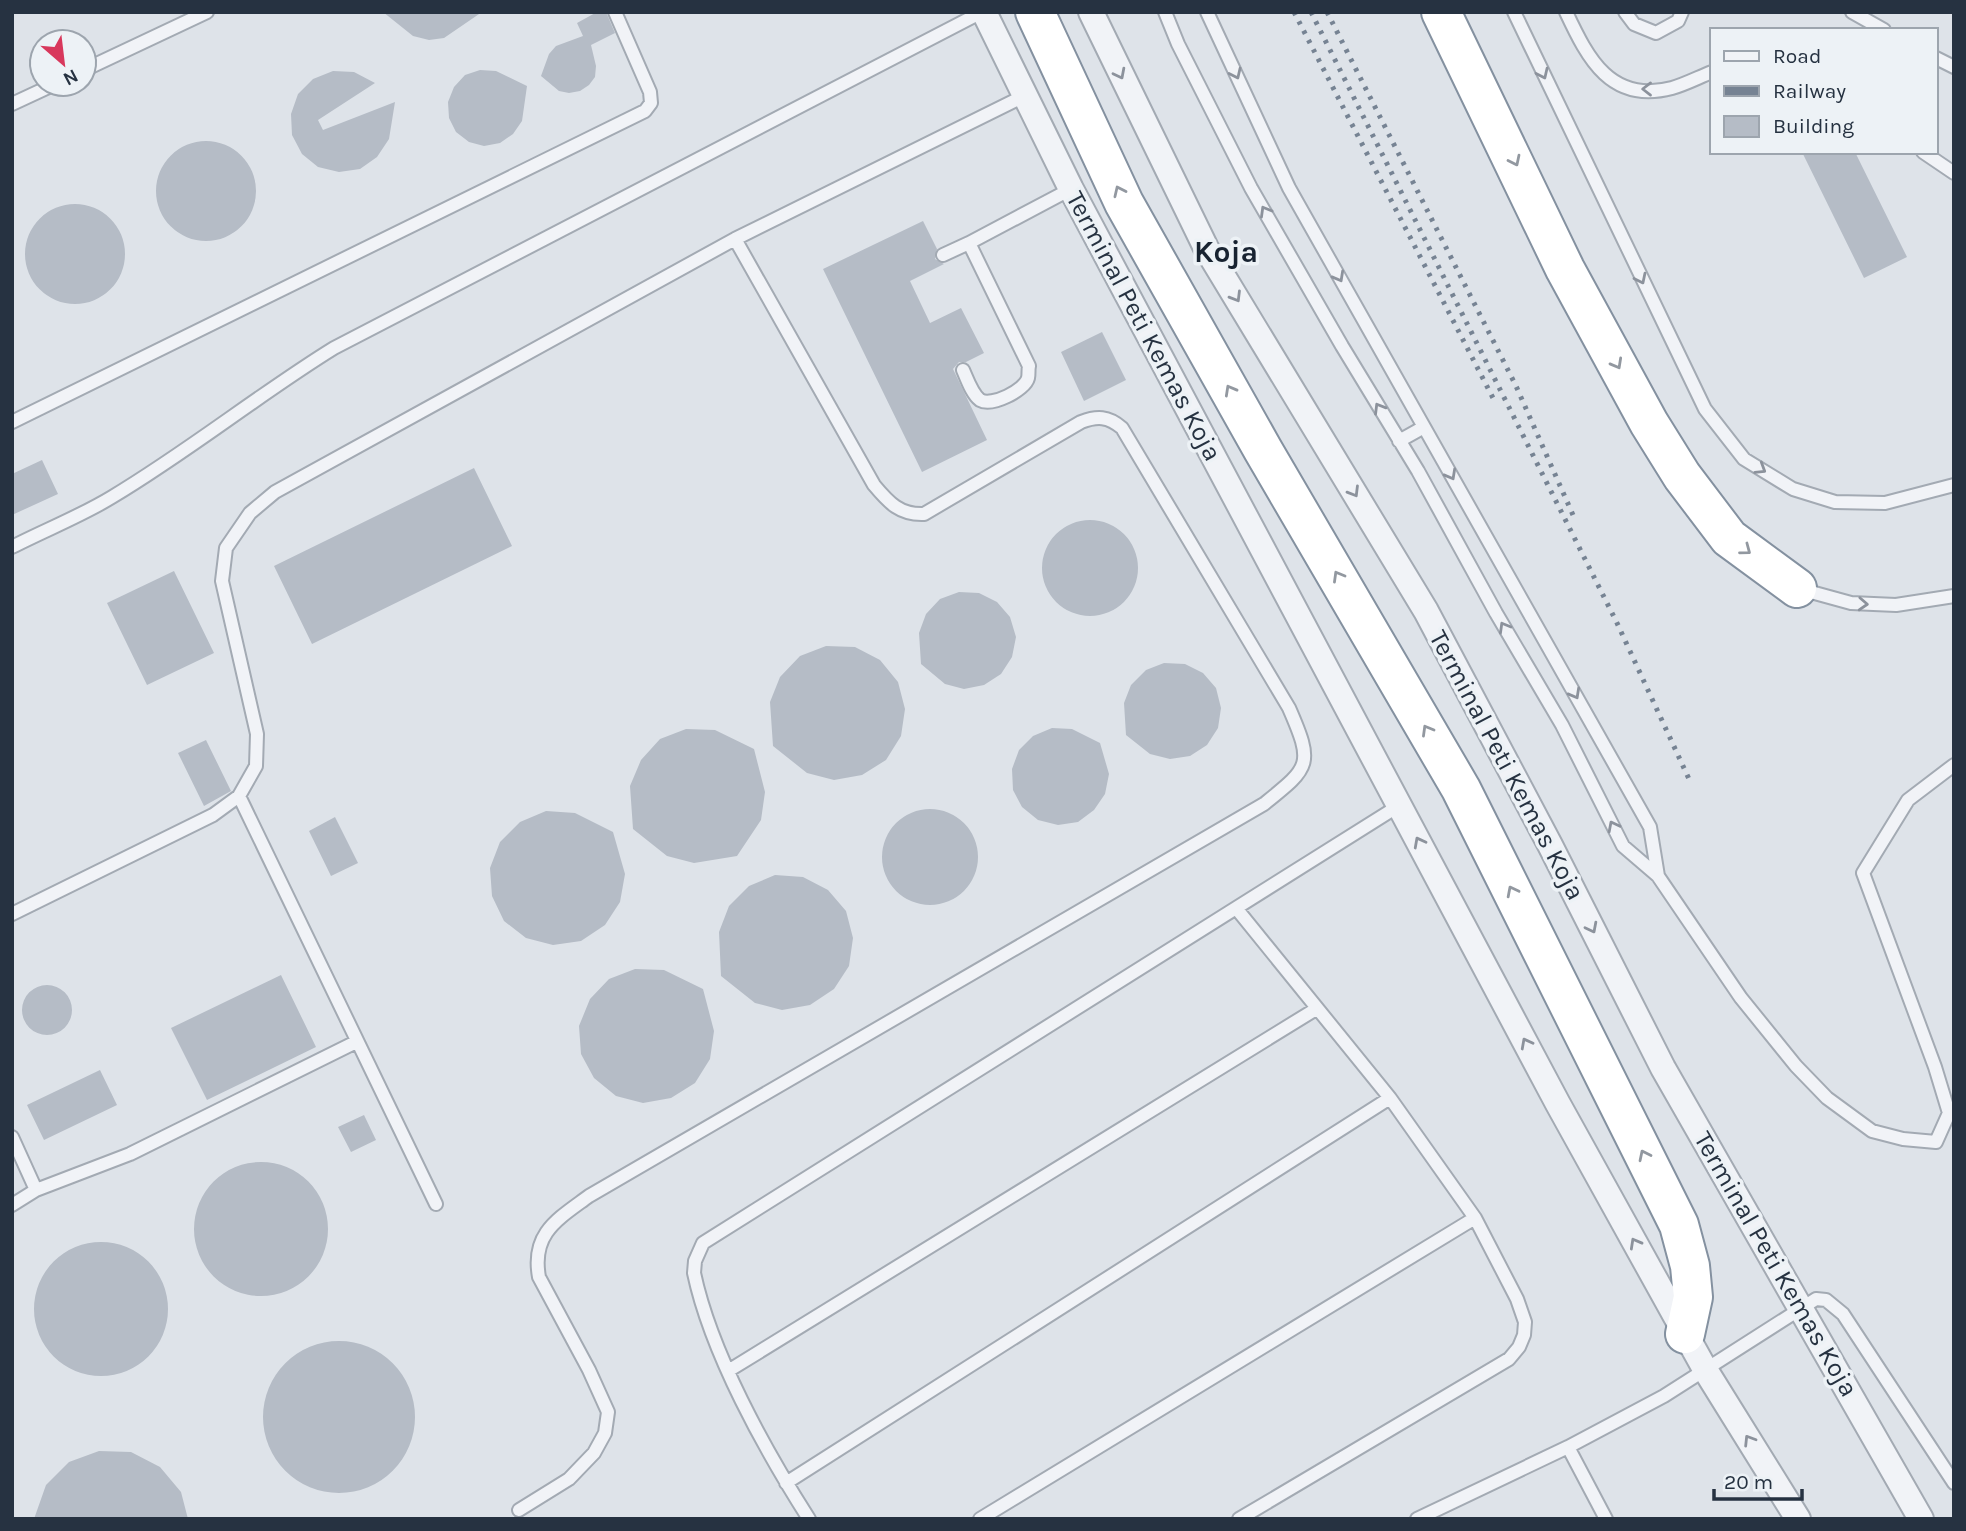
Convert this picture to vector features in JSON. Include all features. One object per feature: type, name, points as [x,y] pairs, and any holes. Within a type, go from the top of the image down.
[{"type":"highway","points":[[1035,12],[1125,203],[1263,450],[1461,789],[1679,1225],[1690,1266],[1693,1297],[1685,1335]]},
{"type":"highway","points":[[1441,12],[1565,269],[1669,455],[1729,538],[1797,588]]},
{"type":"street","name":"Terminal Peti Kemas Koja","points":[[983,12],[1071,189],[1558,1104],[1685,1335],[1798,1519]]},
{"type":"street","name":"Terminal Peti Kemas Koja","points":[[1091,12],[1206,248],[1426,611],[1550,845],[1663,1068],[1921,1519]]},
{"type":"lane","points":[[98,63],[207,12]]},
{"type":"lane","points":[[12,422],[645,111],[651,103],[650,92],[615,12]]},
{"type":"lane","points":[[12,547],[110,498],[334,348],[983,12]]},
{"type":"lane","points":[[1165,12],[1178,44],[1251,188],[1562,725],[1623,846],[1658,876],[1741,998],[1796,1066],[1827,1098],[1872,1131],[1903,1139],[1936,1142],[1949,1113],[1935,1067],[1863,873],[1908,800],[1954,765]]},
{"type":"lane","points":[[1207,12],[1289,188],[1650,827],[1658,876]]},
{"type":"lane","points":[[1514,12],[1705,410],[1745,459],[1793,489],[1835,502],[1885,503],[1954,485]]},
{"type":"lane","points":[[1566,12],[1584,50],[1600,71],[1621,86],[1643,91],[1671,88],[1710,73]]},
{"type":"lane","points":[[1625,12],[1634,24],[1656,33],[1678,21],[1682,12]]},
{"type":"lane","points":[[1852,12],[1880,28]]},
{"type":"lane","points":[[1938,59],[1954,67]]},
{"type":"lane","points":[[12,914],[213,815],[239,796],[256,766],[257,734],[222,581],[226,548],[250,513],[275,492],[735,239],[1026,95]]},
{"type":"lane","points":[[12,104],[28,97]]},
{"type":"lane","points":[[1926,154],[1954,173]]},
{"type":"lane","points":[[943,255],[1071,189]]},
{"type":"lane","points":[[519,1510],[569,1479],[594,1453],[605,1433],[607,1412],[603,1401],[539,1277],[536,1259],[542,1240],[556,1221],[589,1196],[1264,804],[1298,776],[1305,759],[1302,738],[1289,708],[1122,428],[1102,417],[1093,417],[925,514],[910,515],[890,504],[874,485],[735,239]]},
{"type":"lane","points":[[963,370],[975,395],[983,402],[992,403],[1021,388],[1028,379],[1029,366],[969,243]]},
{"type":"lane","points":[[1399,441],[1424,427]]},
{"type":"lane","points":[[1797,588],[1851,603],[1896,605],[1954,596]]},
{"type":"lane","points":[[239,796],[436,1204]]},
{"type":"lane","points":[[809,1519],[786,1483],[728,1371],[694,1273],[699,1250],[707,1240],[1400,805]]},
{"type":"lane","points":[[1236,908],[1390,1098],[1475,1218],[1517,1299],[1525,1322],[1519,1347],[1508,1359],[1239,1519]]},
{"type":"lane","points":[[728,1371],[1316,1009]]},
{"type":"lane","points":[[12,1205],[36,1190],[130,1154],[356,1042]]},
{"type":"lane","points":[[786,1483],[1390,1098]]},
{"type":"lane","points":[[12,1137],[36,1190]]},
{"type":"lane","points":[[980,1519],[1475,1218]]},
{"type":"lane","points":[[1417,1519],[1568,1447],[1664,1396],[1816,1299],[1826,1300],[1843,1314],[1954,1483]]},
{"type":"lane","points":[[1568,1447],[1606,1519]]},
{"type":"building","points":[[383,12],[482,12],[444,38],[429,40],[413,36]]},
{"type":"building","points":[[597,12],[606,12],[615,33],[591,45],[596,66],[595,77],[580,91],[559,91],[541,76],[549,54],[556,46],[583,36],[577,23]]},
{"type":"building","points":[[480,70],[496,71],[527,86],[522,121],[513,134],[500,143],[484,146],[469,142],[456,132],[449,118],[448,102],[454,87],[465,75]]},
{"type":"building","points":[[333,71],[354,72],[375,83],[318,120],[323,130],[395,102],[389,139],[377,157],[360,169],[339,172],[318,167],[302,154],[292,135],[291,114],[298,94],[313,79]]},
{"type":"building","points":[[206,141],[234,149],[248,163],[256,191],[248,219],[234,233],[206,241],[178,233],[164,219],[156,191],[164,163],[178,149]]},
{"type":"building","points":[[1803,154],[1856,154],[1907,257],[1864,278]]},
{"type":"building","points":[[75,204],[103,212],[117,226],[125,254],[117,282],[103,296],[75,304],[47,296],[33,282],[25,254],[33,226],[47,212]]},
{"type":"building","points":[[923,221],[937,249],[935,259],[944,264],[910,281],[930,323],[961,308],[984,353],[966,362],[959,362],[953,369],[987,440],[922,472],[823,269]]},
{"type":"building","points":[[1102,332],[1126,380],[1084,401],[1061,352]]},
{"type":"building","points":[[42,460],[58,494],[12,515],[12,474]]},
{"type":"building","points":[[474,468],[512,546],[312,644],[274,566]]},
{"type":"building","points":[[1090,520],[1108,524],[1124,534],[1134,550],[1138,568],[1134,586],[1124,602],[1108,612],[1090,616],[1072,612],[1056,602],[1046,586],[1042,568],[1046,550],[1056,534],[1072,524]]},
{"type":"building","points":[[174,571],[214,653],[147,685],[107,603]]},
{"type":"building","points":[[959,592],[979,593],[997,602],[1010,617],[1016,637],[1012,657],[1001,674],[984,685],[964,689],[945,684],[921,664],[919,633],[926,614],[940,599]]},
{"type":"building","points":[[826,646],[855,647],[880,660],[898,682],[905,709],[901,736],[886,760],[862,775],[834,780],[807,773],[773,746],[770,702],[780,677],[800,656]]},
{"type":"building","points":[[1164,663],[1185,664],[1203,673],[1216,688],[1221,708],[1218,728],[1207,745],[1190,756],[1170,759],[1150,754],[1126,735],[1124,703],[1131,685],[1146,670]]},
{"type":"building","points":[[1052,728],[1072,729],[1100,743],[1109,774],[1105,794],[1094,810],[1078,822],[1058,825],[1038,820],[1022,807],[1013,790],[1012,769],[1019,750],[1033,736]]},
{"type":"building","points":[[686,729],[715,730],[754,749],[765,792],[761,820],[737,856],[694,863],[667,856],[633,829],[630,786],[641,760],[660,739]]},
{"type":"building","points":[[206,740],[231,791],[204,806],[178,753]]},
{"type":"building","points":[[930,809],[948,813],[964,823],[974,839],[978,857],[974,875],[964,891],[948,901],[930,905],[912,901],[896,891],[886,875],[882,857],[886,839],[896,823],[912,813]]},
{"type":"building","points":[[546,811],[575,813],[613,832],[625,874],[620,902],[605,925],[581,941],[553,945],[526,938],[504,921],[492,896],[490,868],[500,842],[520,822]]},
{"type":"building","points":[[335,817],[358,863],[331,876],[309,831]]},
{"type":"building","points":[[775,875],[803,877],[828,890],[846,911],[853,938],[849,966],[834,989],[810,1005],[782,1010],[755,1003],[721,976],[719,932],[729,906],[749,886]]},
{"type":"building","points":[[635,969],[664,970],[703,989],[714,1031],[710,1059],[695,1083],[671,1098],[643,1103],[616,1096],[594,1078],[581,1054],[579,1026],[590,999],[609,979]]},
{"type":"building","points":[[281,975],[316,1047],[207,1100],[171,1028]]},
{"type":"building","points":[[47,985],[65,992],[72,1010],[65,1028],[47,1035],[29,1028],[22,1010],[29,992]]},
{"type":"building","points":[[100,1070],[117,1105],[44,1140],[27,1105]]},
{"type":"building","points":[[364,1115],[376,1140],[351,1152],[338,1127]]},
{"type":"building","points":[[261,1162],[287,1167],[308,1182],[323,1203],[328,1229],[323,1255],[308,1276],[287,1291],[261,1296],[235,1291],[214,1276],[199,1255],[194,1229],[199,1203],[214,1182],[235,1167]]},
{"type":"building","points":[[101,1242],[127,1247],[148,1262],[163,1283],[168,1309],[163,1335],[148,1356],[127,1371],[101,1376],[75,1371],[54,1356],[39,1335],[34,1309],[39,1283],[54,1262],[75,1247]]},
{"type":"building","points":[[339,1341],[368,1346],[393,1363],[410,1388],[415,1417],[410,1446],[393,1471],[368,1488],[339,1493],[310,1488],[285,1471],[268,1446],[263,1417],[268,1388],[285,1363],[310,1346]]},
{"type":"building","points":[[99,1451],[131,1452],[160,1467],[181,1492],[188,1519],[34,1519],[46,1485],[69,1462]]},
{"type":"railway","points":[[1294,12],[1493,398]]},
{"type":"railway","points":[[1311,12],[1617,623],[1689,779]]},
{"type":"railway","points":[[1327,12],[1516,386],[1573,515]]},
{"type":"district","name":"Koja","points":[[1226,252]]}]
